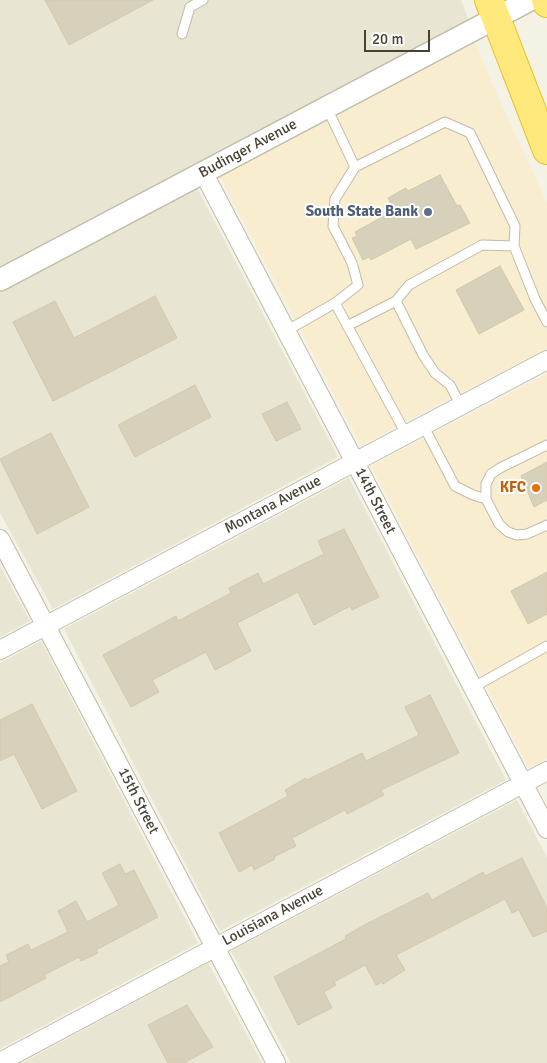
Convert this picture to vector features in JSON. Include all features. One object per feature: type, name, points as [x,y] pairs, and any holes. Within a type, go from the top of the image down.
[{"type":"highway","points":[[493,10],[547,150]]},
{"type":"street","name":"Budinger Avenue","points":[[0,280],[327,108],[493,10],[530,0]]},
{"type":"street","name":"14th Street","points":[[203,172],[547,830]]},
{"type":"street","name":"Montana Avenue","points":[[0,650],[547,360]]},
{"type":"street","name":"15th Street","points":[[0,539],[47,625],[276,1063]]},
{"type":"street","name":"Louisiana Avenue","points":[[0,1062],[547,771]]},
{"type":"lane","points":[[182,34],[190,7],[203,0]]},
{"type":"lane","points":[[327,108],[355,167]]},
{"type":"lane","points":[[286,331],[335,303],[358,285],[352,263],[334,226],[335,199],[355,167],[445,122],[470,133],[515,226],[514,246],[535,299],[547,322]]},
{"type":"lane","points":[[347,326],[396,301],[409,285],[482,246],[514,246]]},
{"type":"lane","points":[[396,301],[422,355],[435,373],[450,385],[461,406]]},
{"type":"lane","points":[[335,303],[406,434]]},
{"type":"lane","points":[[423,425],[455,486],[486,499]]},
{"type":"lane","points":[[547,445],[491,474],[486,484],[486,499],[499,524],[508,532],[517,535],[528,534],[547,525]]},
{"type":"lane","points":[[472,688],[547,646]]},
{"type":"shaded area","points":[[0,0],[461,0],[469,21],[0,268]]},
{"type":"shaded area","points":[[476,43],[487,72],[547,203],[547,348],[361,445],[220,177]]},
{"type":"shaded area","points":[[197,188],[338,457],[53,609],[0,513],[0,293]]},
{"type":"shaded area","points":[[547,374],[547,758],[529,768],[371,466]]},
{"type":"shaded area","points":[[349,478],[506,780],[220,931],[64,629]]},
{"type":"shaded area","points":[[0,566],[30,621],[0,637]]},
{"type":"shaded area","points":[[41,641],[198,943],[0,1049],[0,663]]},
{"type":"shaded area","points":[[517,800],[547,857],[547,1063],[291,1063],[231,951]]},
{"type":"shaded area","points":[[208,963],[262,1063],[22,1063]]},
{"type":"building","points":[[45,0],[153,0],[69,45]]},
{"type":"building","points":[[440,175],[457,206],[460,205],[470,223],[416,249],[411,239],[371,260],[369,257],[363,260],[352,238],[357,236],[355,232],[395,210],[388,198],[406,188],[408,191]]},
{"type":"building","points":[[500,266],[524,310],[479,334],[456,290]]},
{"type":"building","points":[[155,296],[177,338],[53,401],[13,322],[55,301],[74,338]]},
{"type":"building","points":[[195,385],[211,417],[135,457],[118,425]]},
{"type":"building","points":[[287,402],[301,429],[276,441],[262,414]]},
{"type":"building","points":[[51,433],[89,507],[37,534],[0,459]]},
{"type":"building","name":"KFC","points":[[547,462],[547,500],[534,507],[521,476]]},
{"type":"building","points":[[344,529],[379,597],[352,610],[350,606],[314,625],[298,592],[237,623],[251,651],[215,670],[206,652],[152,680],[159,692],[131,707],[103,655],[176,616],[178,621],[231,593],[229,588],[258,573],[263,584],[324,554],[318,541]]},
{"type":"building","points":[[547,572],[547,614],[528,624],[511,591]]},
{"type":"building","points":[[430,695],[459,753],[381,790],[384,795],[347,814],[345,810],[292,838],[296,846],[274,857],[275,859],[254,870],[252,865],[239,872],[219,833],[288,796],[285,790],[306,778],[307,780],[362,753],[366,761],[419,735],[405,707]]},
{"type":"building","points":[[32,704],[77,791],[42,809],[14,754],[0,761],[0,720]]},
{"type":"building","points":[[522,858],[547,908],[547,931],[533,937],[519,910],[512,913],[505,899],[396,955],[405,970],[383,984],[382,982],[376,985],[365,965],[334,982],[336,985],[324,992],[332,1008],[298,1025],[274,977],[346,939],[345,936],[366,924],[428,893],[432,900],[483,872],[485,876]]},
{"type":"building","points":[[120,864],[125,874],[134,870],[158,917],[96,950],[98,953],[81,961],[79,957],[44,975],[46,978],[0,1002],[0,966],[9,962],[6,955],[28,944],[31,950],[68,932],[58,911],[76,901],[87,922],[119,905],[102,873]]},
{"type":"building","points":[[187,1005],[213,1047],[184,1063],[168,1063],[148,1025]]},
{"type":"place","name":"South State Bank","points":[[428,212]]},
{"type":"place","name":"KFC","points":[[536,488]]}]
